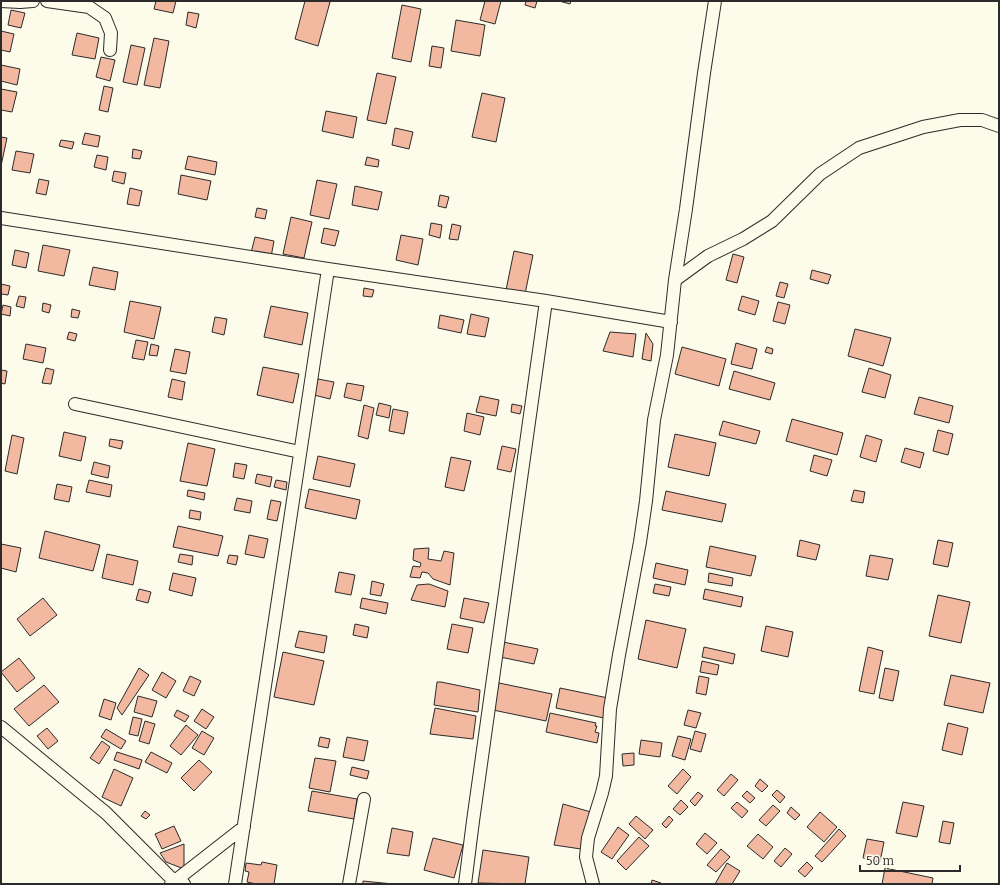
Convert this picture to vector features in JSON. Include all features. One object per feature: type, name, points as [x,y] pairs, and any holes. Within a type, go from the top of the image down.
[{"type":"street","points":[[1,2],[33,1]]},
{"type":"street","points":[[47,1],[89,7],[105,18],[111,33],[110,50]]},
{"type":"street","points":[[593,884],[586,857],[588,838],[606,776],[610,709],[640,542],[646,501],[654,420],[667,355],[715,1]]},
{"type":"street","points":[[676,280],[708,256],[743,239],[772,221],[820,174],[859,148],[923,127],[960,120],[982,120],[999,126]]},
{"type":"street","points":[[1,218],[328,269],[546,300],[671,322]]},
{"type":"street","points":[[235,884],[328,269]]},
{"type":"street","points":[[465,884],[546,300]]},
{"type":"street","points":[[74,404],[300,452]]},
{"type":"street","points":[[1,727],[106,813],[176,883],[188,871],[244,827]]},
{"type":"street","points":[[349,884],[364,799]]},
{"type":"building","points":[[156,1],[176,1],[173,13],[154,9]]},
{"type":"building","points":[[305,1],[330,2],[318,46],[295,39]]},
{"type":"building","points":[[485,1],[501,1],[495,24],[480,20]]},
{"type":"building","points":[[526,1],[537,1],[535,8],[525,5]]},
{"type":"building","points":[[559,1],[571,1],[570,4]]},
{"type":"building","points":[[402,5],[421,9],[411,62],[392,58]]},
{"type":"building","points":[[11,10],[25,13],[21,28],[8,25]]},
{"type":"building","points":[[188,12],[199,14],[196,28],[186,25]]},
{"type":"building","points":[[456,20],[485,25],[480,56],[451,51]]},
{"type":"building","points":[[1,31],[14,34],[10,52],[1,50]]},
{"type":"building","points":[[77,33],[99,38],[95,59],[72,55]]},
{"type":"building","points":[[154,38],[169,41],[160,88],[144,85]]},
{"type":"building","points":[[131,45],[145,48],[137,85],[123,82]]},
{"type":"building","points":[[432,46],[444,48],[441,68],[429,66]]},
{"type":"building","points":[[101,57],[115,60],[110,81],[96,77]]},
{"type":"building","points":[[1,65],[20,69],[17,85],[1,81]]},
{"type":"building","points":[[377,73],[396,77],[386,124],[367,120]]},
{"type":"building","points":[[104,86],[113,88],[108,112],[99,110]]},
{"type":"building","points":[[1,89],[17,92],[12,112],[1,110]]},
{"type":"building","points":[[482,93],[505,98],[496,142],[472,137]]},
{"type":"building","points":[[326,111],[357,117],[353,138],[322,131]]},
{"type":"building","points":[[395,128],[413,132],[409,149],[392,145]]},
{"type":"building","points":[[85,133],[100,136],[98,147],[82,144]]},
{"type":"building","points":[[1,137],[7,138],[1,166]]},
{"type":"building","points":[[61,140],[74,142],[72,149],[59,146]]},
{"type":"building","points":[[133,149],[142,151],[140,159],[132,158]]},
{"type":"building","points":[[16,151],[34,154],[30,173],[12,170]]},
{"type":"building","points":[[97,155],[108,157],[106,170],[94,167]]},
{"type":"building","points":[[188,156],[217,162],[215,175],[185,169]]},
{"type":"building","points":[[367,157],[379,160],[378,167],[365,165]]},
{"type":"building","points":[[114,171],[126,173],[124,184],[112,181]]},
{"type":"building","points":[[181,175],[211,181],[207,200],[178,194]]},
{"type":"building","points":[[39,179],[49,181],[46,195],[36,193]]},
{"type":"building","points":[[317,180],[337,184],[329,219],[310,215]]},
{"type":"building","points":[[355,186],[382,192],[378,210],[352,205]]},
{"type":"building","points":[[130,188],[142,191],[139,206],[127,204]]},
{"type":"building","points":[[440,195],[449,197],[446,208],[438,206]]},
{"type":"building","points":[[257,208],[267,210],[265,219],[255,217]]},
{"type":"building","points":[[291,217],[312,222],[304,258],[283,254]]},
{"type":"building","points":[[431,223],[442,225],[440,238],[429,235]]},
{"type":"building","points":[[452,224],[461,226],[458,240],[449,239]]},
{"type":"building","points":[[324,228],[339,231],[335,246],[321,243]]},
{"type":"building","points":[[401,235],[423,239],[418,265],[396,260]]},
{"type":"building","points":[[255,237],[274,241],[271,257],[251,253]]},
{"type":"building","points":[[43,245],[70,250],[64,276],[38,271]]},
{"type":"building","points":[[15,250],[29,253],[26,268],[12,265]]},
{"type":"building","points":[[514,251],[533,255],[525,294],[506,290]]},
{"type":"building","points":[[733,254],[744,257],[737,283],[726,280]]},
{"type":"building","points":[[93,267],[118,272],[115,290],[89,285]]},
{"type":"building","points":[[812,270],[831,275],[828,284],[810,279]]},
{"type":"building","points":[[780,282],[788,284],[784,298],[776,296]]},
{"type":"building","points":[[1,284],[10,286],[8,295],[1,294]]},
{"type":"building","points":[[364,288],[374,290],[372,297],[363,296]]},
{"type":"building","points":[[19,296],[26,297],[24,308],[16,306]]},
{"type":"building","points":[[742,296],[759,301],[755,315],[738,310]]},
{"type":"building","points":[[130,301],[161,307],[154,339],[124,332]]},
{"type":"building","points":[[778,302],[790,305],[785,324],[773,321]]},
{"type":"building","points":[[43,303],[51,305],[49,313],[42,311]]},
{"type":"building","points":[[3,305],[11,307],[10,316],[1,314]]},
{"type":"building","points":[[271,306],[308,313],[302,345],[264,337]]},
{"type":"building","points":[[72,309],[80,311],[78,318],[71,317]]},
{"type":"building","points":[[471,314],[489,318],[485,337],[467,334]]},
{"type":"building","points":[[440,315],[464,320],[461,333],[438,328]]},
{"type":"building","points":[[215,317],[227,319],[224,335],[212,332]]},
{"type":"building","points":[[855,329],[891,338],[883,366],[848,356]]},
{"type":"building","points":[[69,332],[77,334],[75,341],[67,339]]},
{"type":"building","points":[[610,332],[636,334],[633,357],[603,351]]},
{"type":"building","points":[[646,333],[653,344],[651,361],[642,359]]},
{"type":"building","points":[[136,340],[148,342],[144,360],[132,358]]},
{"type":"building","points":[[736,343],[757,349],[752,369],[731,364]]},
{"type":"building","points":[[26,344],[46,348],[43,363],[23,359]]},
{"type":"building","points":[[151,344],[159,346],[157,356],[149,355]]},
{"type":"building","points":[[682,347],[726,359],[719,386],[675,374]]},
{"type":"building","points":[[767,347],[773,349],[772,354],[765,352]]},
{"type":"building","points":[[175,349],[190,352],[186,374],[170,371]]},
{"type":"building","points":[[263,367],[299,374],[293,403],[257,395]]},
{"type":"building","points":[[46,368],[54,370],[51,384],[42,383]]},
{"type":"building","points":[[869,368],[891,375],[885,398],[862,392]]},
{"type":"building","points":[[1,370],[7,371],[5,384],[1,383]]},
{"type":"building","points":[[734,371],[775,383],[770,400],[729,389]]},
{"type":"building","points":[[172,379],[185,382],[182,400],[168,397]]},
{"type":"building","points":[[318,379],[334,382],[330,399],[314,395]]},
{"type":"building","points":[[347,383],[364,386],[361,401],[344,397]]},
{"type":"building","points":[[480,396],[499,400],[496,416],[476,412]]},
{"type":"building","points":[[919,397],[953,406],[949,423],[914,414]]},
{"type":"building","points":[[379,403],[391,406],[389,418],[376,415]]},
{"type":"building","points":[[512,404],[522,406],[520,414],[511,412]]},
{"type":"building","points":[[364,405],[374,408],[368,439],[358,436]]},
{"type":"building","points":[[393,409],[408,412],[404,434],[389,431]]},
{"type":"building","points":[[467,413],[484,417],[480,435],[464,431]]},
{"type":"building","points":[[792,419],[843,433],[837,455],[786,441]]},
{"type":"building","points":[[723,421],[760,431],[756,444],[719,435]]},
{"type":"building","points":[[938,430],[953,434],[948,455],[933,451]]},
{"type":"building","points":[[64,432],[86,437],[81,461],[59,456]]},
{"type":"building","points":[[675,434],[716,443],[709,476],[668,467]]},
{"type":"building","points":[[12,435],[24,438],[17,474],[5,471]]},
{"type":"building","points":[[866,435],[882,440],[876,462],[860,457]]},
{"type":"building","points":[[110,439],[123,441],[121,449],[109,446]]},
{"type":"building","points":[[188,443],[215,449],[207,486],[180,481]]},
{"type":"building","points":[[502,446],[516,449],[511,472],[497,469]]},
{"type":"building","points":[[905,448],[924,453],[920,468],[901,462]]},
{"type":"building","points":[[814,455],[832,460],[827,476],[810,471]]},
{"type":"building","points":[[318,456],[355,464],[350,487],[313,479]]},
{"type":"building","points":[[451,457],[471,461],[464,491],[445,487]]},
{"type":"building","points":[[94,462],[110,466],[108,478],[91,474]]},
{"type":"building","points":[[235,463],[247,465],[244,479],[233,477]]},
{"type":"building","points":[[257,474],[272,477],[270,487],[255,483]]},
{"type":"building","points":[[89,480],[112,485],[110,497],[86,492]]},
{"type":"building","points":[[276,480],[287,482],[286,490],[274,487]]},
{"type":"building","points":[[57,484],[72,487],[69,502],[54,499]]},
{"type":"building","points":[[309,489],[360,500],[356,519],[305,508]]},
{"type":"building","points":[[188,490],[205,493],[204,500],[187,496]]},
{"type":"building","points":[[854,490],[865,492],[863,503],[851,501]]},
{"type":"building","points":[[666,491],[726,504],[722,522],[662,510]]},
{"type":"building","points":[[237,498],[252,501],[250,513],[234,510]]},
{"type":"building","points":[[271,500],[281,502],[277,521],[267,519]]},
{"type":"building","points":[[190,510],[201,512],[200,520],[189,518]]},
{"type":"building","points":[[178,526],[223,536],[218,556],[173,547]]},
{"type":"building","points":[[45,531],[100,545],[93,571],[39,558]]},
{"type":"building","points":[[249,535],[268,539],[264,558],[245,554]]},
{"type":"building","points":[[800,540],[820,545],[816,560],[797,556]]},
{"type":"building","points":[[938,540],[953,543],[948,567],[933,564]]},
{"type":"building","points":[[1,544],[21,548],[16,572],[1,568]]},
{"type":"building","points":[[710,546],[756,556],[751,576],[706,567]]},
{"type":"building","points":[[429,548],[428,559],[441,561],[444,551],[454,553],[450,585],[433,579],[428,573],[422,572],[420,578],[410,577],[413,566],[420,567],[421,563],[413,560],[414,549]]},
{"type":"building","points":[[107,554],[138,561],[133,585],[102,578]]},
{"type":"building","points":[[180,554],[193,556],[192,565],[178,562]]},
{"type":"building","points":[[229,555],[238,556],[236,565],[227,563]]},
{"type":"building","points":[[870,555],[893,559],[888,580],[866,576]]},
{"type":"building","points":[[656,563],[688,570],[685,585],[653,578]]},
{"type":"building","points":[[339,572],[355,575],[351,595],[335,592]]},
{"type":"building","points":[[173,573],[196,578],[192,596],[169,590]]},
{"type":"building","points":[[709,573],[733,578],[732,586],[708,582]]},
{"type":"building","points":[[372,581],[384,584],[381,596],[370,594]]},
{"type":"building","points":[[429,584],[448,591],[445,607],[411,600],[417,585]]},
{"type":"building","points":[[655,584],[671,587],[669,596],[653,593]]},
{"type":"building","points":[[139,589],[151,592],[148,603],[136,600]]},
{"type":"building","points":[[705,589],[743,597],[741,607],[703,599]]},
{"type":"building","points":[[938,595],[970,602],[961,643],[929,636]]},
{"type":"building","points":[[43,598],[57,615],[30,636],[17,619]]},
{"type":"building","points":[[362,598],[388,603],[386,614],[360,608]]},
{"type":"building","points":[[464,598],[489,603],[484,623],[460,618]]},
{"type":"building","points":[[646,620],[686,629],[677,668],[638,659]]},
{"type":"building","points":[[355,624],[369,627],[367,638],[353,635]]},
{"type":"building","points":[[452,624],[473,628],[468,653],[447,649]]},
{"type":"building","points":[[766,626],[793,632],[788,657],[761,651]]},
{"type":"building","points":[[299,631],[327,636],[324,653],[295,647]]},
{"type":"building","points":[[503,642],[538,649],[534,664],[500,657]]},
{"type":"building","points":[[704,647],[735,654],[733,664],[702,657]]},
{"type":"building","points":[[868,647],[883,651],[874,694],[859,691]]},
{"type":"building","points":[[283,652],[324,661],[314,705],[274,697]]},
{"type":"building","points":[[19,658],[35,678],[17,692],[1,672]]},
{"type":"building","points":[[702,661],[719,665],[717,675],[700,672]]},
{"type":"building","points":[[139,668],[149,675],[122,715],[117,708]]},
{"type":"building","points":[[885,668],[899,671],[893,701],[879,698]]},
{"type":"building","points":[[162,672],[176,681],[166,698],[152,690]]},
{"type":"building","points":[[951,675],[990,683],[983,713],[944,705]]},
{"type":"building","points":[[190,676],[201,681],[194,696],[183,691]]},
{"type":"building","points":[[699,676],[709,678],[706,695],[696,693]]},
{"type":"building","points":[[437,682],[480,690],[478,712],[434,705]]},
{"type":"building","points":[[499,683],[552,694],[546,721],[493,710]]},
{"type":"building","points":[[44,685],[59,702],[29,726],[14,709]]},
{"type":"building","points":[[560,688],[608,698],[604,718],[556,708]]},
{"type":"building","points":[[138,696],[157,701],[152,717],[134,712]]},
{"type":"building","points":[[104,699],[116,703],[111,720],[99,716]]},
{"type":"building","points":[[435,708],[476,716],[473,739],[430,734]]},
{"type":"building","points":[[202,709],[214,717],[206,729],[194,721]]},
{"type":"building","points":[[177,710],[189,716],[185,722],[174,716]]},
{"type":"building","points":[[688,710],[701,713],[696,728],[684,725]]},
{"type":"building","points":[[550,713],[596,723],[595,726],[597,726],[595,732],[599,733],[597,743],[546,732]]},
{"type":"building","points":[[133,717],[142,719],[138,736],[129,734]]},
{"type":"building","points":[[145,721],[155,724],[149,744],[139,741]]},
{"type":"building","points":[[948,723],[968,728],[962,755],[942,750]]},
{"type":"building","points":[[186,725],[198,735],[181,755],[170,746]]},
{"type":"building","points":[[47,728],[58,741],[48,749],[37,736]]},
{"type":"building","points":[[106,729],[126,741],[121,749],[101,737]]},
{"type":"building","points":[[202,731],[214,738],[204,755],[192,748]]},
{"type":"building","points":[[695,731],[706,734],[701,752],[690,749]]},
{"type":"building","points":[[678,736],[691,739],[685,760],[672,756]]},
{"type":"building","points":[[320,737],[330,739],[328,748],[318,746]]},
{"type":"building","points":[[347,737],[368,741],[364,761],[343,757]]},
{"type":"building","points":[[641,740],[662,743],[660,757],[639,754]]},
{"type":"building","points":[[102,741],[110,747],[99,764],[90,758]]},
{"type":"building","points":[[117,752],[142,760],[139,769],[114,760]]},
{"type":"building","points":[[151,752],[172,763],[167,773],[145,762]]},
{"type":"building","points":[[634,753],[634,765],[623,766],[622,754]]},
{"type":"building","points":[[315,758],[336,761],[330,792],[309,788]]},
{"type":"building","points":[[199,760],[212,772],[194,791],[181,778]]},
{"type":"building","points":[[352,767],[369,771],[367,779],[350,775]]},
{"type":"building","points":[[114,769],[133,778],[121,806],[102,797]]},
{"type":"building","points":[[683,769],[691,777],[677,794],[668,786]]},
{"type":"building","points":[[731,774],[738,780],[724,796],[717,790]]},
{"type":"building","points":[[760,779],[768,786],[762,792],[755,786]]},
{"type":"building","points":[[777,790],[785,797],[780,803],[772,795]]},
{"type":"building","points":[[312,791],[357,799],[354,819],[308,811]]},
{"type":"building","points":[[747,791],[755,798],[750,803],[742,796]]},
{"type":"building","points":[[698,792],[703,796],[695,806],[690,801]]},
{"type":"building","points":[[681,800],[688,807],[680,815],[673,809]]},
{"type":"building","points":[[737,802],[748,811],[742,818],[731,808]]},
{"type":"building","points":[[903,802],[924,806],[917,837],[896,833]]},
{"type":"building","points":[[563,804],[591,812],[581,849],[554,845]]},
{"type":"building","points":[[773,805],[780,811],[766,826],[759,820]]},
{"type":"building","points":[[791,807],[800,815],[795,820],[787,813]]},
{"type":"building","points":[[145,811],[150,815],[146,819],[141,816]]},
{"type":"building","points":[[820,812],[837,827],[824,842],[807,827]]},
{"type":"building","points":[[636,816],[653,830],[645,839],[629,824]]},
{"type":"building","points":[[669,816],[673,820],[666,828],[662,824]]},
{"type":"building","points":[[943,821],[954,823],[950,844],[939,842]]},
{"type":"building","points":[[174,826],[181,841],[162,849],[155,834]]},
{"type":"building","points":[[618,827],[629,835],[612,859],[601,852]]},
{"type":"building","points":[[392,828],[413,832],[409,856],[387,853]]},
{"type":"building","points":[[839,829],[846,836],[822,862],[815,856]]},
{"type":"building","points":[[705,833],[717,843],[707,854],[696,844]]},
{"type":"building","points":[[758,834],[773,847],[763,859],[747,846]]},
{"type":"building","points":[[639,837],[649,846],[626,870],[617,861]]},
{"type":"building","points":[[433,838],[463,845],[454,878],[424,870]]},
{"type":"building","points":[[867,839],[884,842],[880,862],[863,858]]},
{"type":"building","points":[[184,844],[184,869],[166,862],[160,853]]},
{"type":"building","points":[[785,848],[792,854],[781,867],[774,861]]},
{"type":"building","points":[[721,849],[730,857],[716,872],[707,865]]},
{"type":"building","points":[[483,850],[529,857],[525,884],[478,883]]},
{"type":"building","points":[[262,862],[277,865],[274,884],[256,884],[247,882],[249,872],[245,871],[246,863],[261,865]]},
{"type":"building","points":[[807,862],[813,868],[805,877],[798,871]]},
{"type":"building","points":[[727,863],[740,871],[732,884],[715,884]]},
{"type":"building","points":[[885,868],[933,878],[932,884],[882,884]]},
{"type":"building","points":[[652,880],[661,883],[651,884]]},
{"type":"building","points":[[363,881],[393,884],[363,884]]}]
